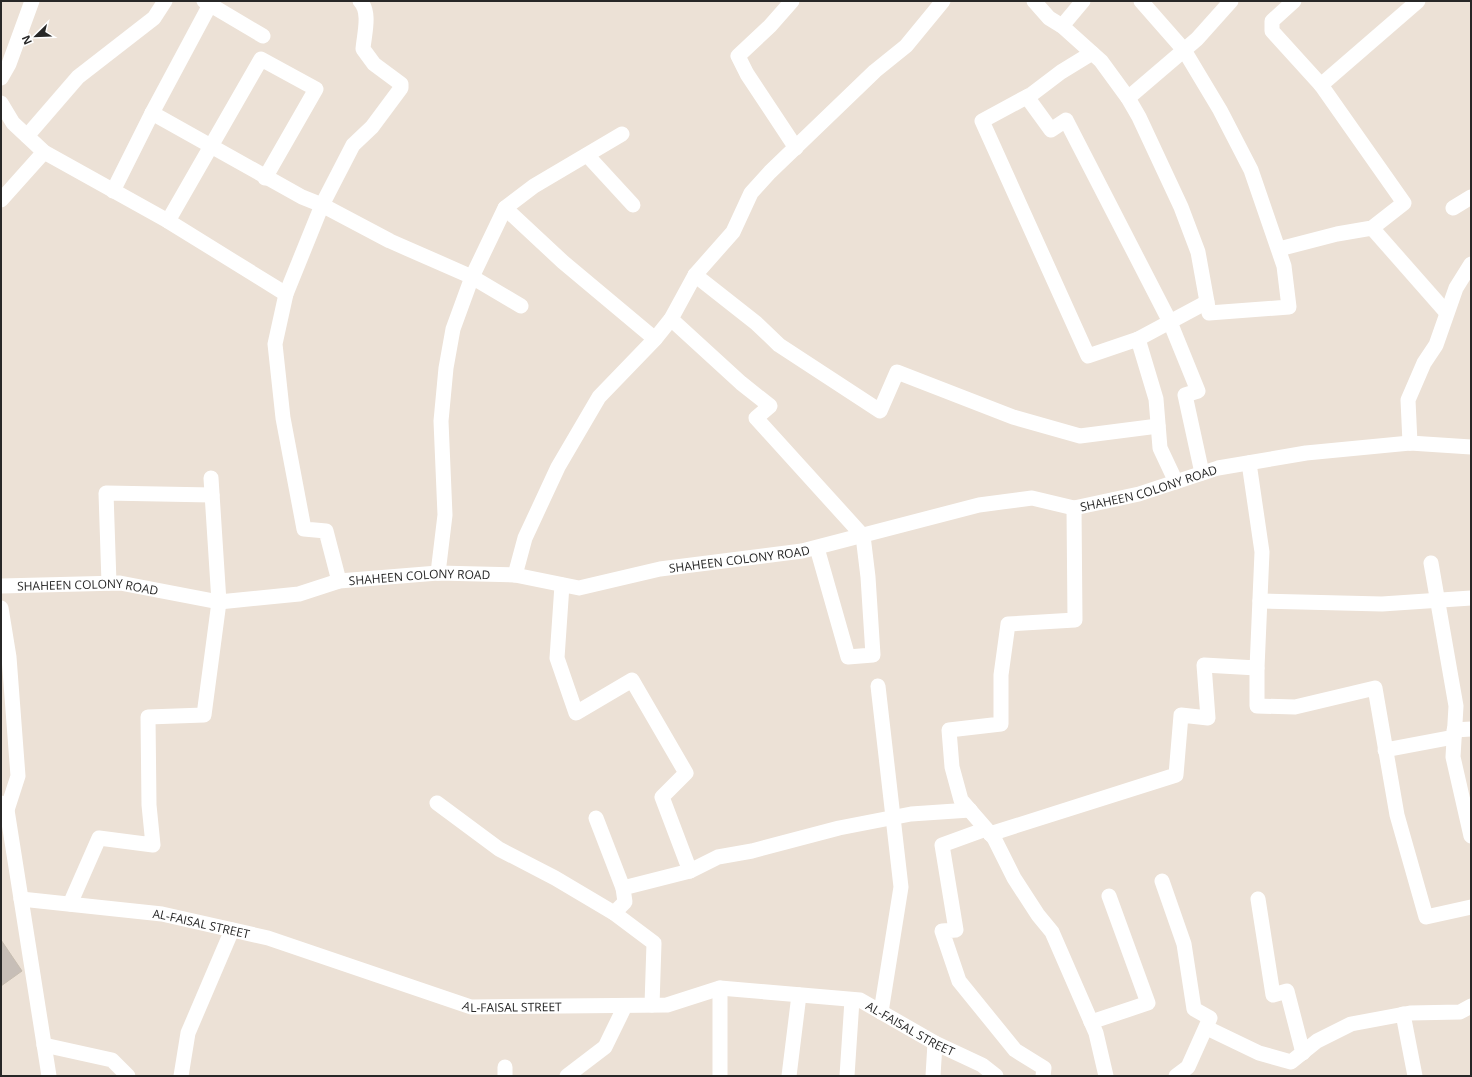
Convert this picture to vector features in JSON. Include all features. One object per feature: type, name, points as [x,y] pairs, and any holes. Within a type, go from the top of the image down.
[{"type":"street","points":[[1,78],[9,64],[32,1]]},
{"type":"street","points":[[27,136],[78,78],[154,18],[165,1]]},
{"type":"street","points":[[339,581],[326,531],[304,528],[283,418],[275,344],[288,286],[322,205],[353,144],[372,127],[401,88],[401,84],[374,64],[363,49],[366,20],[364,5],[360,1]]},
{"type":"street","points":[[792,1],[770,26],[738,56],[747,74],[796,148]]},
{"type":"street","points":[[515,575],[525,538],[558,467],[599,397],[655,339],[670,319],[695,275],[733,232],[751,193],[875,71],[906,46],[943,1]]},
{"type":"street","points":[[1034,1],[1049,18],[1062,26],[1101,61],[1128,98],[1139,117],[1181,207],[1198,252],[1209,313],[1289,307],[1284,266],[1251,170],[1220,110],[1184,50],[1141,1]]},
{"type":"street","points":[[1062,26],[1082,1]]},
{"type":"street","points":[[1128,98],[1197,39],[1231,1]]},
{"type":"street","points":[[1279,249],[1337,234],[1372,228],[1404,203],[1322,85],[1272,32],[1272,21],[1294,1]]},
{"type":"street","points":[[1322,85],[1418,1]]},
{"type":"street","points":[[113,191],[209,2],[263,36]]},
{"type":"street","points":[[1092,52],[1061,72],[1027,97],[982,121],[1088,356],[1138,339],[1207,302]]},
{"type":"street","points":[[168,221],[212,147],[261,59],[316,89],[264,178]]},
{"type":"street","points":[[1027,97],[1051,130],[1066,120],[1170,322],[1198,391],[1185,395],[1202,473]]},
{"type":"street","points":[[1,103],[13,123],[44,152],[168,221],[286,294]]},
{"type":"street","points":[[152,113],[264,178],[322,205],[390,241],[472,277],[521,306]]},
{"type":"street","points":[[438,573],[445,515],[441,421],[446,368],[452,329],[472,277],[505,208],[534,186],[577,159],[587,155],[622,134]]},
{"type":"street","points":[[1,200],[44,152]]},
{"type":"street","points":[[587,155],[633,205]]},
{"type":"street","points":[[1453,208],[1471,197]]},
{"type":"street","points":[[505,208],[563,262],[655,339]]},
{"type":"street","points":[[1372,228],[1446,312]]},
{"type":"street","points":[[1410,442],[1408,400],[1424,363],[1436,345],[1446,312],[1456,288],[1471,264]]},
{"type":"street","points":[[695,275],[756,323],[779,345],[880,411],[897,372],[1013,417],[1080,436],[1158,426]]},
{"type":"street","points":[[670,319],[741,383],[770,406],[756,418],[863,536],[868,577],[873,655],[848,657],[817,548]]},
{"type":"street","points":[[1138,339],[1156,399],[1160,448],[1176,482]]},
{"type":"street","name":"SHAHEEN COLONY ROAD","points":[[1,586],[120,583],[219,602],[299,594],[339,581],[438,573],[515,575],[579,588],[660,569],[817,548],[979,505],[1032,498],[1074,508],[1139,494],[1218,468],[1306,453],[1410,442],[1471,447]]},
{"type":"street","points":[[1249,463],[1262,552],[1257,668],[1257,706],[1295,707],[1375,688],[1397,815],[1426,916],[1471,907]]},
{"type":"street","points":[[70,904],[99,838],[154,846],[149,805],[148,717],[204,714],[219,602],[211,478]]},
{"type":"street","points":[[109,583],[106,493],[212,495]]},
{"type":"street","points":[[1074,508],[1075,620],[1008,624],[1001,675],[1001,724],[949,730],[952,767],[961,800],[988,832],[1014,878],[1038,915],[1052,932],[1096,1033],[1106,1076]]},
{"type":"street","points":[[1432,563],[1456,706],[1452,756],[1471,836]]},
{"type":"street","points":[[562,585],[557,658],[576,713],[632,680],[686,773],[662,797],[690,871]]},
{"type":"street","points":[[1260,601],[1382,604],[1471,598]]},
{"type":"street","points":[[1,608],[9,657],[18,776],[4,806],[21,899],[49,1076]]},
{"type":"street","points":[[1043,1076],[1044,1068],[1015,1050],[959,981],[942,932],[956,930],[942,846],[1123,793],[1176,775],[1181,715],[1208,718],[1204,665],[1257,668]]},
{"type":"street","points":[[878,686],[901,887],[881,1012]]},
{"type":"street","points":[[1385,750],[1471,729]]},
{"type":"street","points":[[437,803],[499,849],[555,878],[614,913],[654,943],[652,1005]]},
{"type":"street","points":[[623,888],[690,871],[718,857],[752,851],[839,828],[911,814],[970,810]]},
{"type":"street","points":[[596,818],[623,888],[625,902],[614,913]]},
{"type":"street","points":[[1162,881],[1184,944],[1194,1008],[1210,1018],[1207,1028],[1188,1067],[1176,1076]]},
{"type":"street","points":[[1091,1022],[1148,1004],[1109,896]]},
{"type":"street","name":"AL-FAISAL STREET","points":[[21,899],[162,914],[268,938],[471,1007],[666,1005],[720,988],[860,1000],[935,1043],[982,1065],[996,1076]]},
{"type":"street","points":[[1258,899],[1272,995],[1287,991],[1303,1054]]},
{"type":"street","points":[[181,1076],[188,1033],[232,930]]},
{"type":"street","points":[[720,988],[720,1076]]},
{"type":"street","points":[[789,1076],[799,995]]},
{"type":"street","points":[[847,1076],[852,1000]]},
{"type":"street","points":[[567,1076],[605,1048],[625,1006]]},
{"type":"street","points":[[1207,1028],[1259,1053],[1292,1062],[1317,1041],[1351,1024],[1403,1014],[1460,1012],[1471,1006]]},
{"type":"street","points":[[1403,1014],[1415,1076]]},
{"type":"street","points":[[933,1076],[935,1043]]},
{"type":"street","points":[[44,1045],[112,1060],[128,1076]]},
{"type":"building","points":[[1,940],[22,971],[1,986]]}]
